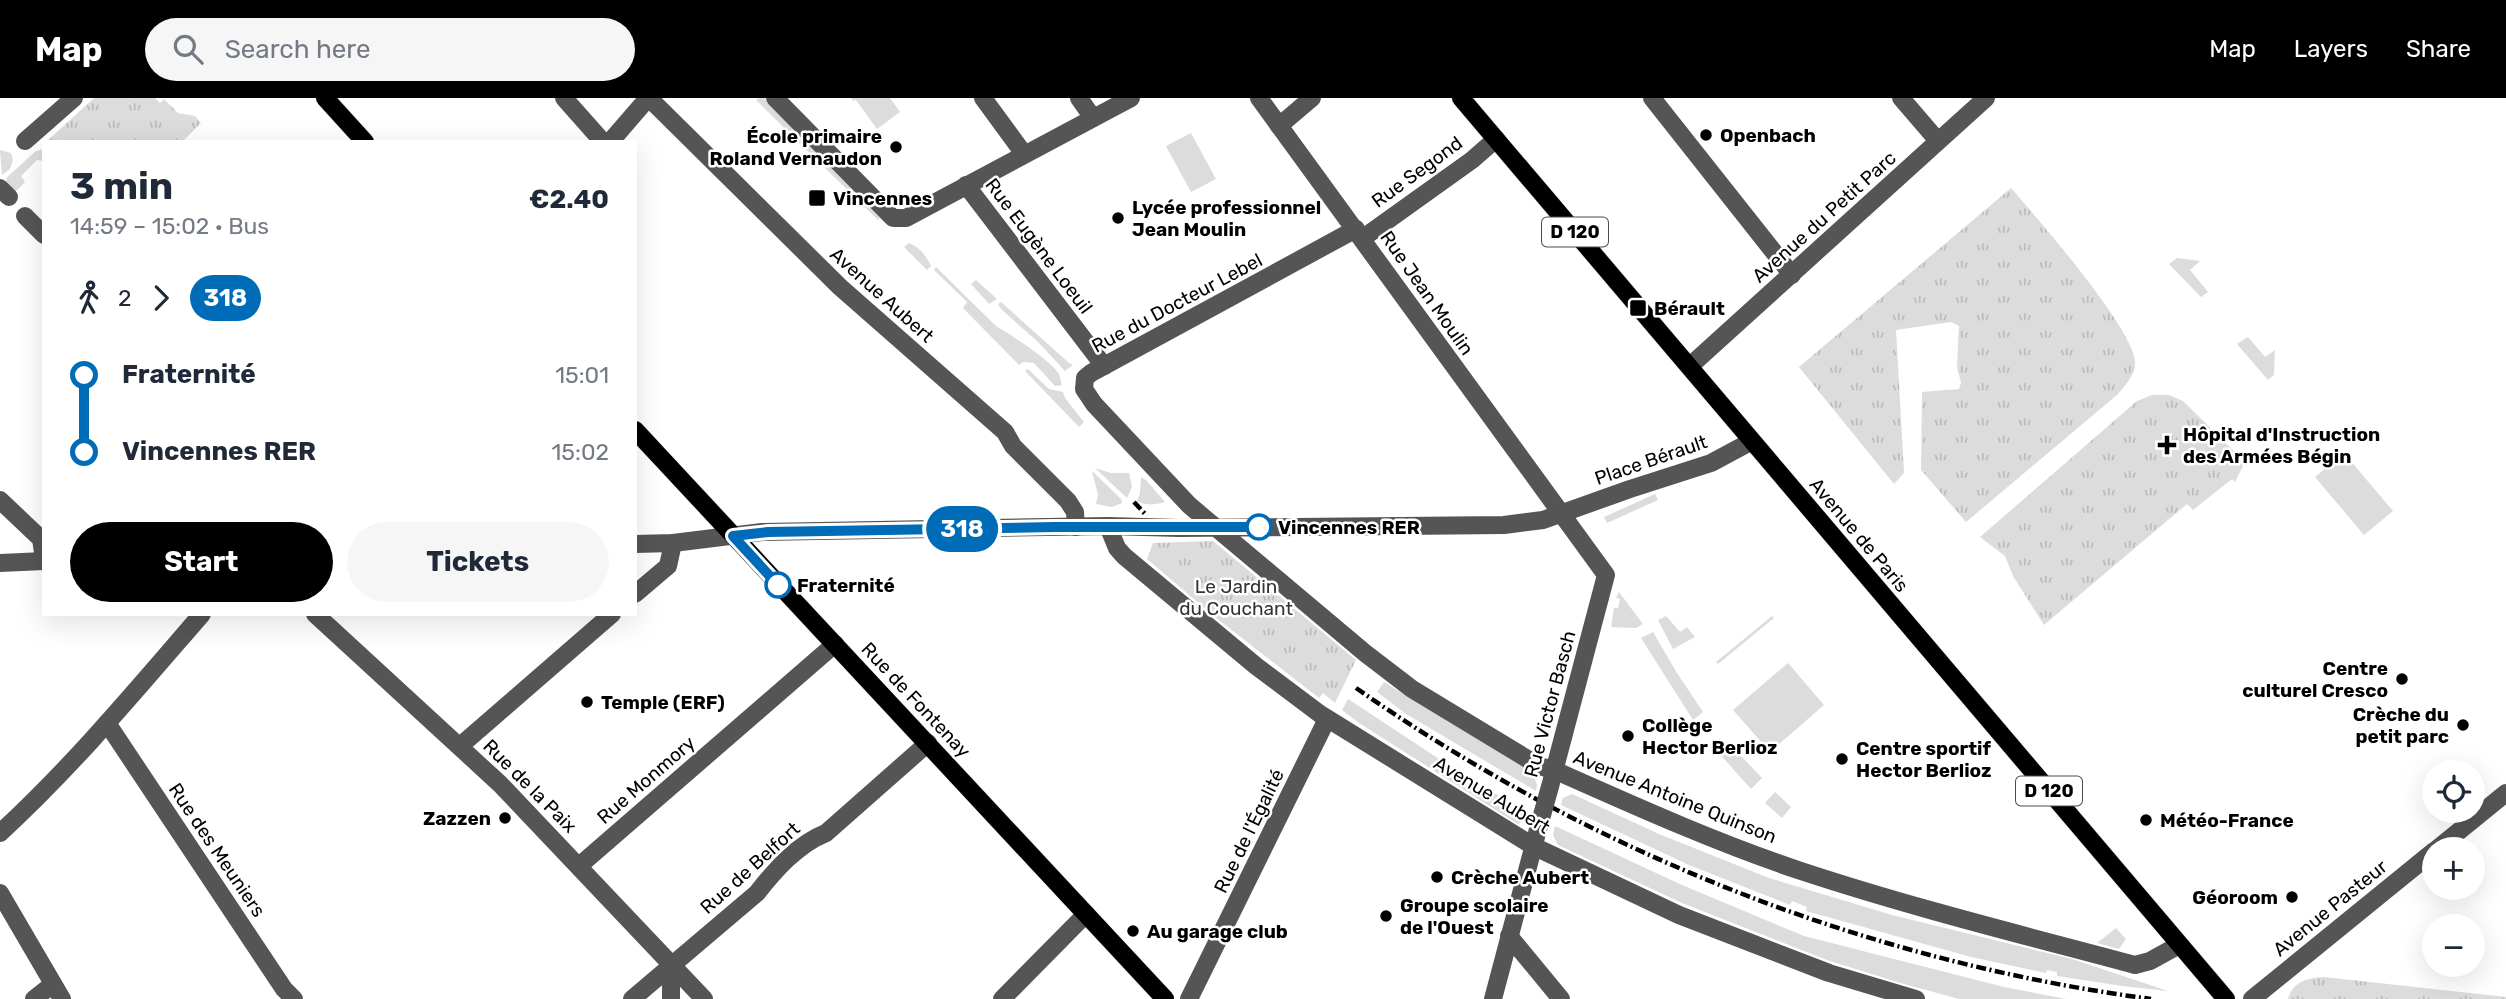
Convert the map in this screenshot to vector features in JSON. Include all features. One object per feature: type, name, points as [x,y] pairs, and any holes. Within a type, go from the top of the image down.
[{"type":"main road","points":[[325,98],[363,140]]},
{"type":"main road","name":"Avenue de Paris","points":[[1461,98],[2226,999]]},
{"type":"main road","name":"Rue de Fontenay","points":[[637,432],[1165,999]]},
{"type":"street","points":[[25,141],[74,98]]},
{"type":"street","points":[[564,98],[601,140]]},
{"type":"street","points":[[612,140],[648,98]]},
{"type":"street","name":"Avenue Aubert","points":[[648,98],[840,287],[1004,432],[1013,446],[1068,501],[1075,512],[1076,527]]},
{"type":"street","points":[[775,98],[893,218],[906,218],[1131,98]]},
{"type":"street","points":[[983,98],[1024,154]]},
{"type":"street","points":[[1079,98],[1093,118]]},
{"type":"street","name":"Rue Jean Moulin","points":[[1259,98],[1560,512]]},
{"type":"street","points":[[1279,126],[1312,98]]},
{"type":"street","points":[[1653,98],[1792,275]]},
{"type":"street","points":[[1901,98],[1938,141]]},
{"type":"street","name":"Avenue du Petit Parc","points":[[1690,366],[1986,98]]},
{"type":"street","name":"Rue Segond","points":[[1359,233],[1472,160],[1496,139]]},
{"type":"street","name":"Rue Eugène Loeuil","points":[[966,185],[1104,366]]},
{"type":"street","points":[[25,216],[42,233]]},
{"type":"street","name":"Rue du Docteur Lebel","points":[[1214,528],[1184,501],[1087,396],[1084,389],[1085,378],[1359,233]]},
{"type":"street","name":"Place Bérault","points":[[637,544],[673,543],[768,532],[1108,526],[1214,528],[1504,525],[1543,520],[1560,512],[1711,463],[1752,441]]},
{"type":"street","points":[[0,500],[41,539],[42,546]]},
{"type":"street","name":"Rue Victor Basch","points":[[1493,999],[1606,575],[1560,512]]},
{"type":"street","name":"Avenue Aubert","points":[[1108,526],[1117,548],[1124,556],[1256,666],[1327,719],[1535,840],[1679,915],[1829,973],[1916,999]]},
{"type":"street","name":"Avenue Antoine Quinson","points":[[1214,528],[1402,681],[1553,777],[1784,865],[1891,899],[2134,965],[2150,961],[2179,944]]},
{"type":"street","points":[[637,592],[668,566],[673,543]]},
{"type":"street","points":[[0,563],[42,560]]},
{"type":"street","points":[[0,833],[37,799],[200,616]]},
{"type":"street","name":"Rue de la Paix","points":[[317,616],[460,746],[579,866],[704,999]]},
{"type":"street","points":[[460,746],[610,616]]},
{"type":"street","name":"Rue Monmory","points":[[579,866],[835,644]]},
{"type":"street","name":"Rue de l'Égalité","points":[[1189,999],[1327,719]]},
{"type":"street","name":"Rue des Meuniers","points":[[107,723],[284,989],[294,999]]},
{"type":"street","name":"Rue de Belfort","points":[[632,999],[757,893],[770,876],[812,839],[826,833],[928,743]]},
{"type":"street","name":"Avenue Pasteur","points":[[2451,837],[2506,793]]},
{"type":"street","name":"Avenue Pasteur","points":[[2252,999],[2422,861]]},
{"type":"street","points":[[0,893],[57,991],[34,999]]},
{"type":"street","points":[[1002,999],[1086,914]]},
{"type":"street","points":[[1509,936],[1561,999]]},
{"type":"street","points":[[671,965],[671,999]]},
{"type":"green space","points":[[94,98],[155,98],[160,103],[164,99],[178,113],[195,116],[201,123],[184,140],[48,140]]},
{"type":"green space","points":[[764,98],[880,218],[878,220],[756,100]]},
{"type":"green space","points":[[851,98],[890,98],[900,112],[877,129],[856,100]]},
{"type":"green space","points":[[1191,133],[1216,179],[1191,192],[1166,146]]},
{"type":"green space","points":[[0,150],[11,153],[13,160],[10,169],[2,175]]},
{"type":"green space","points":[[42,150],[42,161],[37,160],[21,176],[25,182],[15,192],[6,178],[36,151]]},
{"type":"green space","points":[[2011,188],[2103,301],[2131,347],[2135,367],[2117,395],[1966,522],[1921,470],[1922,392],[1959,389],[1959,326],[1951,322],[1896,330],[1904,473],[1894,484],[1799,367]]},
{"type":"green space","points":[[909,243],[927,258],[931,266],[927,270],[904,247]]},
{"type":"green space","points":[[2177,258],[2200,261],[2190,270],[2208,292],[2201,297],[2169,264]]},
{"type":"green space","points":[[936,267],[996,326],[1048,362],[1059,374],[1062,385],[1055,386],[1034,363],[1023,362],[1019,365],[963,308],[967,302],[934,270]]},
{"type":"green space","points":[[976,280],[997,299],[989,304],[971,284]]},
{"type":"green space","points":[[1001,302],[1073,365],[1065,371],[1001,309],[998,304]]},
{"type":"green space","points":[[2248,337],[2265,357],[2275,350],[2274,375],[2268,380],[2237,344]]},
{"type":"green space","points":[[1028,369],[1049,389],[1063,392],[1084,422],[1079,427],[1025,371]]},
{"type":"green space","points":[[2152,395],[2169,395],[2183,401],[2245,462],[2235,482],[2232,479],[2193,510],[2187,504],[2044,625],[2013,576],[2005,556],[1980,537],[2137,401]]},
{"type":"green space","points":[[2344,453],[2393,511],[2364,535],[2315,477]]},
{"type":"green space","points":[[1095,468],[1111,473],[1129,473],[1132,487],[1127,498]]},
{"type":"green space","points":[[1092,471],[1122,503],[1112,507],[1096,504],[1098,495]]},
{"type":"green space","points":[[1141,477],[1165,502],[1144,504],[1137,501]]},
{"type":"green space","points":[[1655,494],[1658,500],[1607,523],[1604,517]]},
{"type":"green space","name":"Le Jardin du Couchant","points":[[1213,541],[1356,660],[1335,703],[1323,693],[1319,698],[1215,617],[1147,559],[1153,543]]},
{"type":"green space","points":[[1619,592],[1643,624],[1636,628],[1611,627],[1614,608],[1618,608],[1620,599],[1616,598]]},
{"type":"green space","points":[[1666,616],[1680,632],[1687,627],[1695,637],[1673,649],[1658,620]]},
{"type":"green space","points":[[1772,616],[1774,618],[1718,664],[1716,662]]},
{"type":"green space","points":[[1653,632],[1703,712],[1693,720],[1641,638]]},
{"type":"green space","points":[[1788,663],[1824,705],[1770,752],[1733,710]]},
{"type":"green space","points":[[1384,682],[1533,773],[1536,791],[1406,714],[1377,692]]},
{"type":"green space","points":[[1348,699],[1462,774],[1530,814],[1528,819],[1518,824],[1359,723],[1342,710]]},
{"type":"green space","points":[[1728,742],[1762,778],[1751,789],[1717,751]]},
{"type":"green space","points":[[1775,792],[1791,807],[1782,818],[1765,803]]},
{"type":"green space","points":[[1572,794],[1659,834],[1769,878],[1892,915],[2072,959],[2168,991],[2057,976],[2057,972],[2047,970],[2046,973],[1971,957],[1806,911],[1807,907],[1792,901],[1790,905],[1689,865],[1561,805],[1563,798]]},
{"type":"green space","points":[[1555,826],[1682,885],[1804,936],[2004,987],[2066,999],[1959,999],[1827,960],[1682,903],[1558,845],[1553,835]]},
{"type":"green space","points":[[2116,928],[2126,939],[2119,949],[2097,943]]},
{"type":"green space","points":[[2324,977],[2506,999],[2288,999],[2297,984]]},
{"type":"railway","points":[[1134,502],[1147,516]]},
{"type":"railway","points":[[1356,688],[1446,747],[1540,801],[1636,849],[1735,891],[1836,927],[1940,958],[2045,981],[2151,999]]},
{"type":"bus line","name":"318","points":[[778,585],[733,536],[768,532],[1108,526],[1259,527]]},
{"type":"place","name":"Openbach","points":[[1706,135]]},
{"type":"place","name":"École primaire Roland Vernaudon","points":[[896,147]]},
{"type":"place","name":"Vincennes","points":[[817,198]]},
{"type":"place","name":"Lycée professionnel Jean Moulin","points":[[1118,218]]},
{"type":"place","name":"Bérault","points":[[1638,308]]},
{"type":"place","name":"Hôpital d'Instruction des Armées Bégin","points":[[2167,445]]},
{"type":"place","name":"Vincennes RER","points":[[1259,527]]},
{"type":"place","name":"Fraternité","points":[[778,585]]},
{"type":"place","name":"Centre culturel Cresco","points":[[2402,679]]},
{"type":"place","name":"Temple (ERF)","points":[[587,702]]},
{"type":"place","name":"Crèche du petit parc","points":[[2463,725]]},
{"type":"place","name":"Collège Hector Berlioz","points":[[1628,736]]},
{"type":"place","name":"Centre sportif Hector Berlioz","points":[[1842,759]]},
{"type":"place","name":"Zazzen","points":[[505,818]]},
{"type":"place","name":"Météo-France","points":[[2146,820]]},
{"type":"place","name":"Crèche Aubert","points":[[1437,877]]},
{"type":"place","name":"Géoroom","points":[[2292,897]]},
{"type":"place","name":"Groupe scolaire de l'Ouest","points":[[1386,916]]},
{"type":"place","name":"Au garage club","points":[[1133,931]]}]
